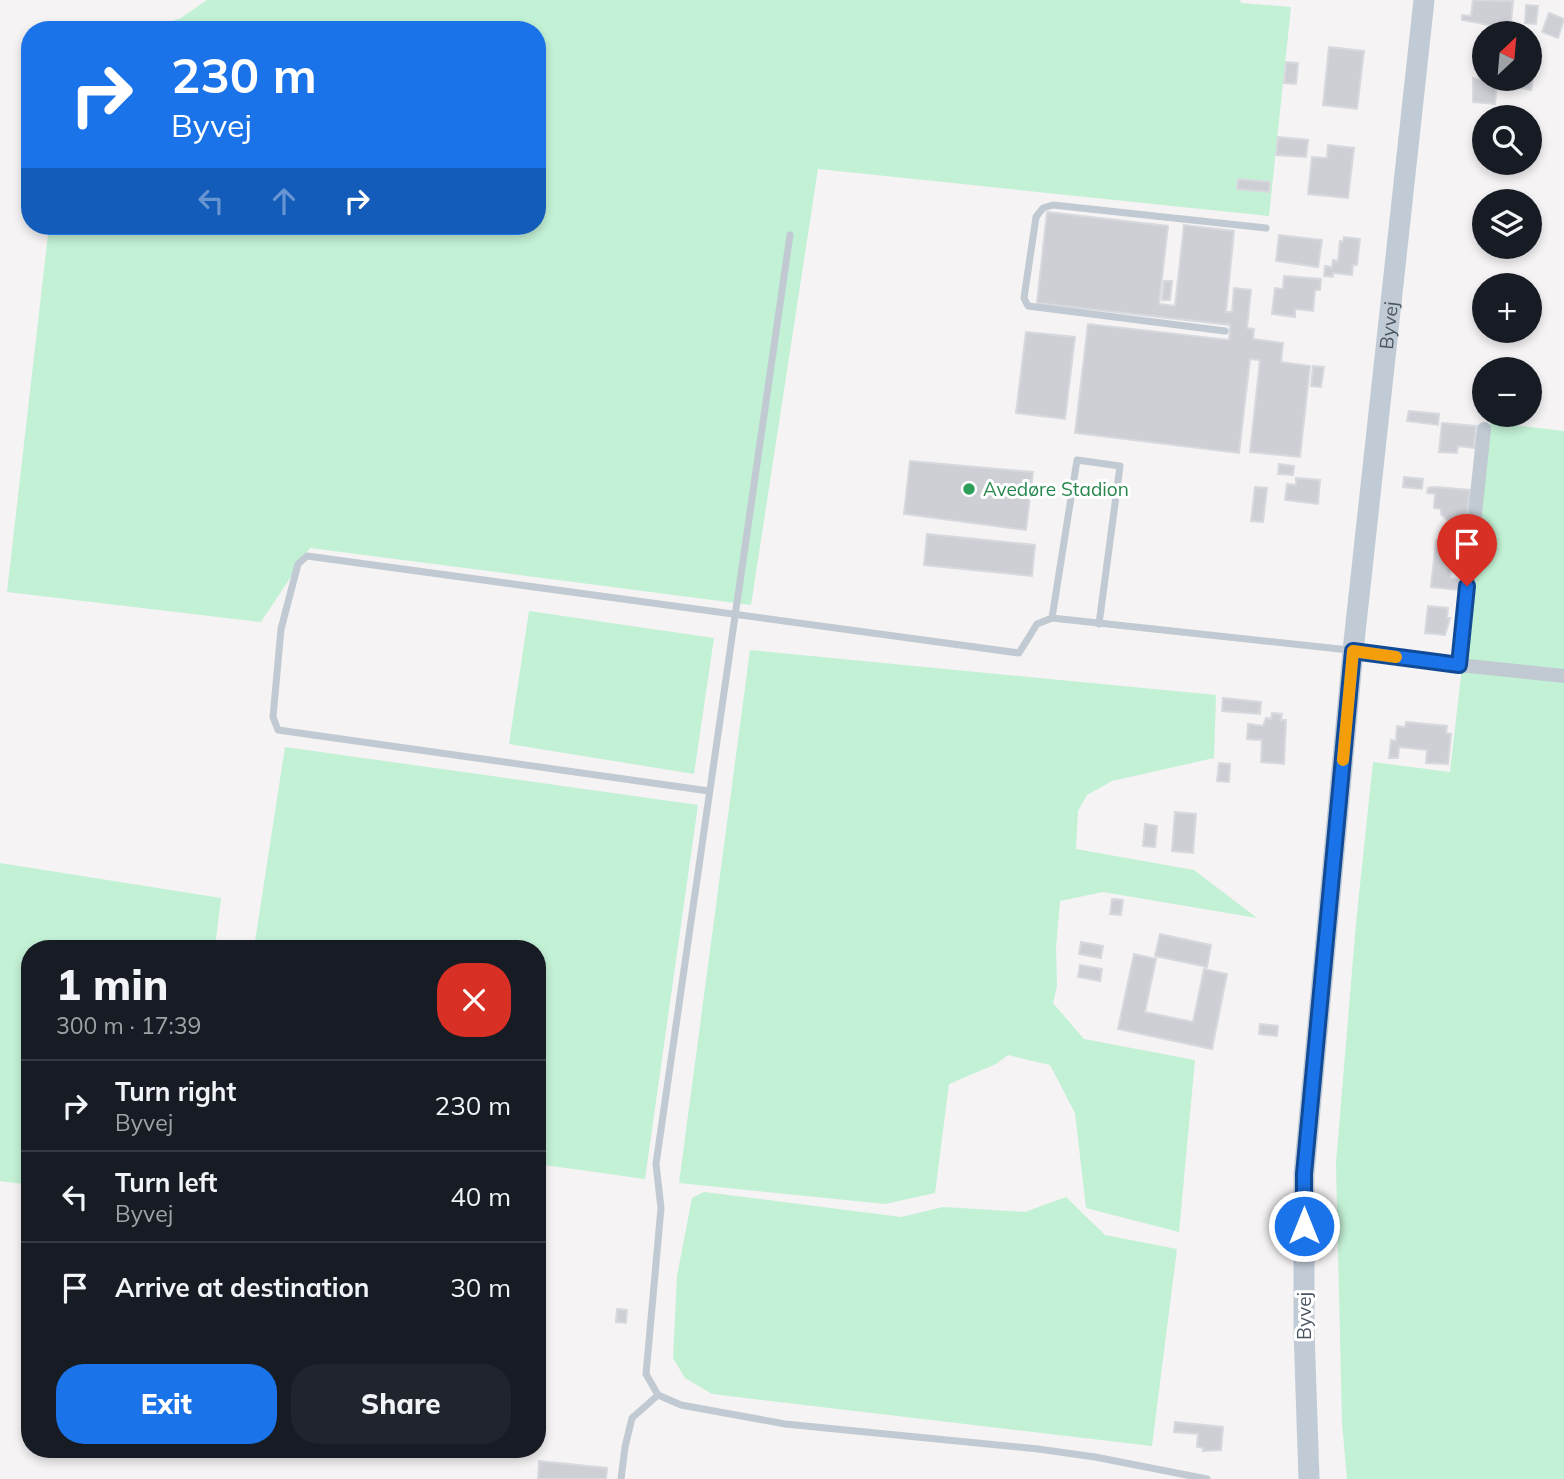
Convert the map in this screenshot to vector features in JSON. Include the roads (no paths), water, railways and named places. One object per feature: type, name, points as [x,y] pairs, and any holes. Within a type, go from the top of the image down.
[{"type":"street","name":"Byvej","points":[[1309,1479],[1304,1331],[1304,1174],[1353,651],[1424,0]]},
{"type":"street","points":[[1459,665],[1484,429]]},
{"type":"street","points":[[1353,651],[1564,676]]},
{"type":"lane","points":[[1225,331],[1028,306],[1024,298],[1036,217],[1043,208],[1053,205],[1266,228]]},
{"type":"lane","points":[[790,235],[656,1164],[661,1208],[646,1374],[659,1395],[681,1405],[785,1424],[1096,1457],[1207,1479]]},
{"type":"lane","points":[[1052,618],[1077,460],[1120,466],[1099,624]]},
{"type":"lane","points":[[709,791],[278,730],[273,717],[281,629],[298,565],[307,556],[1019,653],[1037,624],[1052,618],[1353,651]]},
{"type":"lane","points":[[621,1479],[632,1418],[659,1395]]},
{"type":"place","name":"Avedøre Stadion","points":[[969,489]]}]
